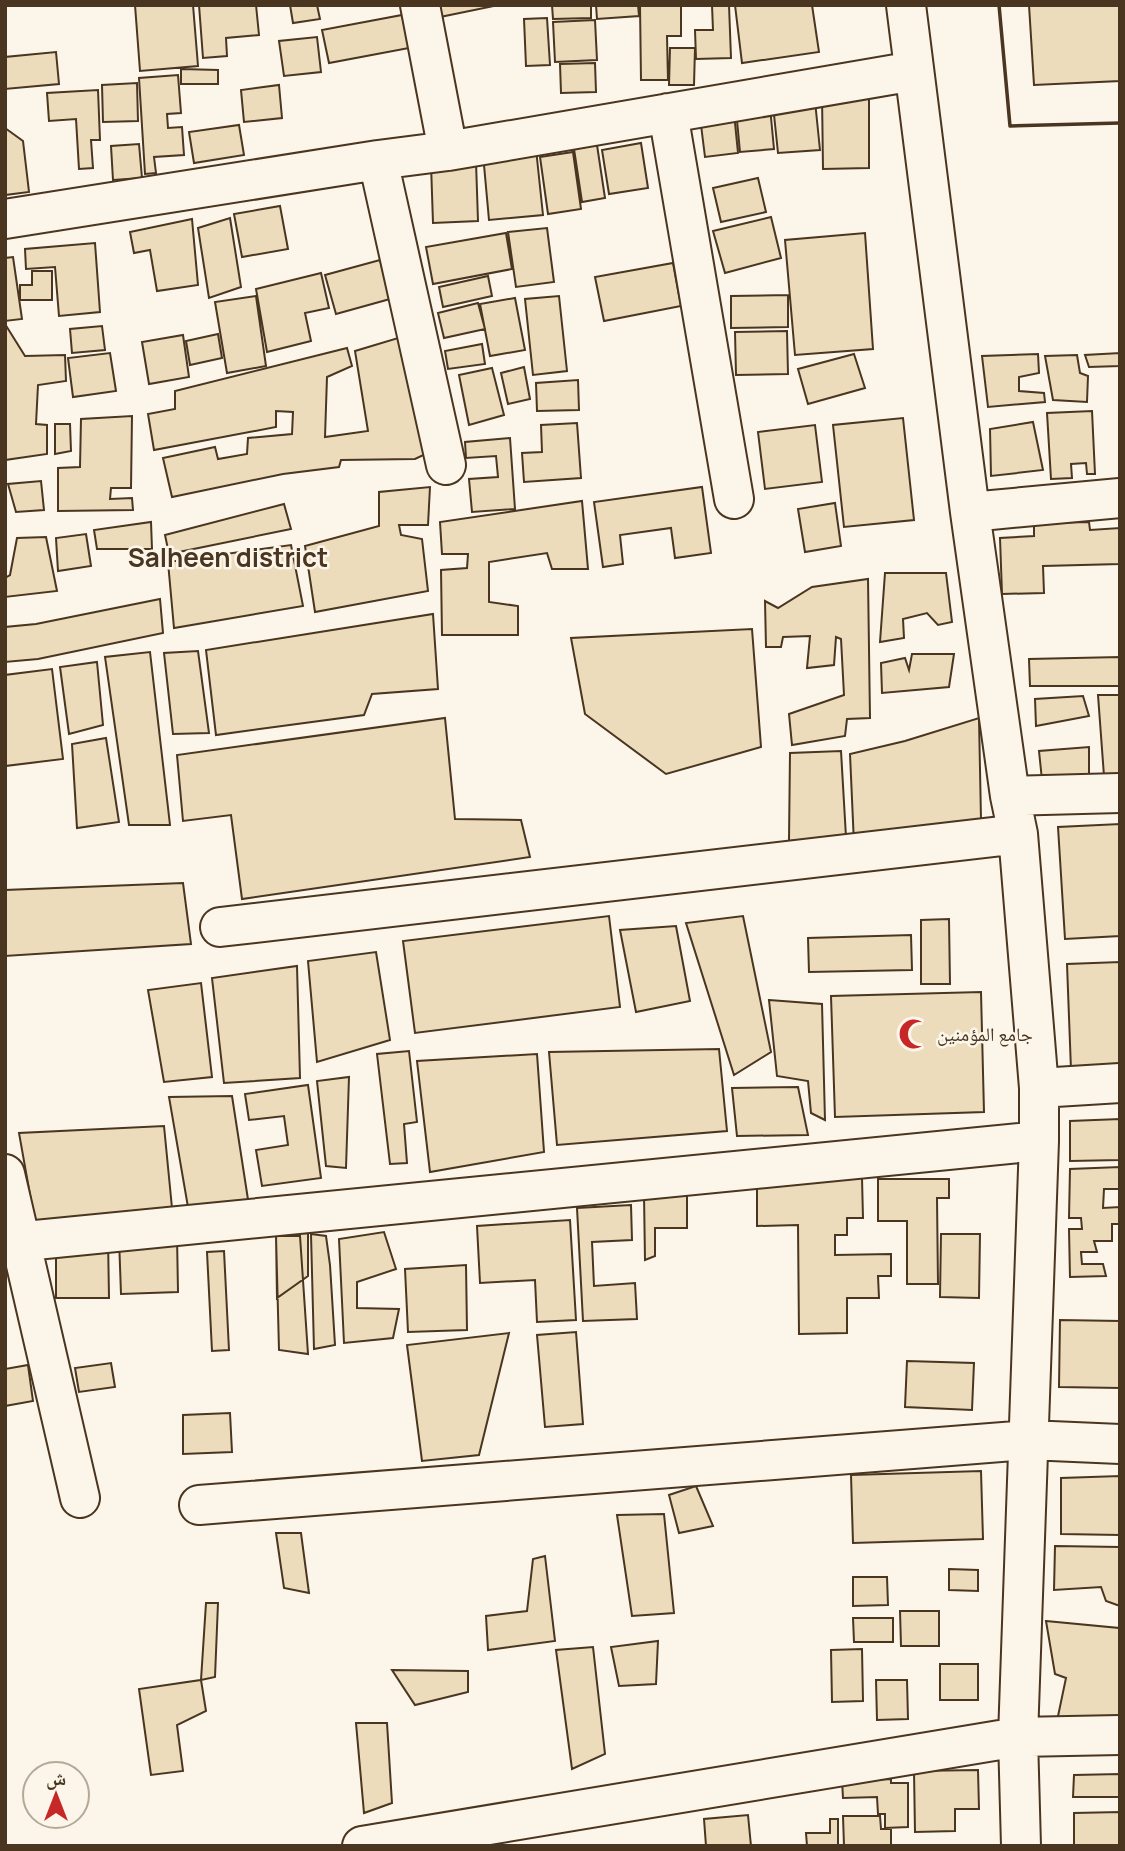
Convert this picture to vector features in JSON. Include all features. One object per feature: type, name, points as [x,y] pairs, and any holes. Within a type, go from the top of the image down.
[{"type":"street","points":[[419,5],[448,151]]},
{"type":"street","points":[[906,5],[970,512],[1010,796],[1018,834],[1039,1088],[1040,1140],[1018,1737],[1021,1846]]},
{"type":"street","points":[[5,219],[448,151],[914,71]]},
{"type":"street","points":[[668,113],[734,499]]},
{"type":"street","points":[[378,160],[446,465]]},
{"type":"street","points":[[970,512],[1120,498]]},
{"type":"street","points":[[1010,796],[1120,793]]},
{"type":"street","points":[[220,927],[1018,834]]},
{"type":"street","points":[[1039,1088],[1120,1083]]},
{"type":"street","points":[[13,1242],[1040,1140]]},
{"type":"street","points":[[5,1174],[13,1242],[80,1498]]},
{"type":"street","points":[[199,1505],[1028,1440],[1120,1444]]},
{"type":"street","points":[[362,1846],[1018,1737],[1120,1735]]},
{"type":"building","points":[[135,5],[193,5],[198,66],[140,71]]},
{"type":"building","points":[[199,5],[256,5],[259,35],[226,38],[227,56],[203,58]]},
{"type":"building","points":[[290,5],[317,5],[320,19],[293,23]]},
{"type":"building","points":[[438,5],[494,5],[494,6],[440,17]]},
{"type":"building","points":[[552,5],[591,5],[591,18],[553,19]]},
{"type":"building","points":[[596,5],[638,5],[639,16],[597,19]]},
{"type":"building","points":[[640,5],[681,5],[681,36],[667,36],[668,80],[641,80]]},
{"type":"building","points":[[712,5],[729,5],[731,58],[696,59],[695,30],[713,30]]},
{"type":"building","points":[[735,5],[812,5],[819,52],[742,63]]},
{"type":"building","points":[[1029,5],[1120,5],[1120,81],[1034,85]]},
{"type":"building","points":[[402,15],[409,48],[329,63],[322,30]]},
{"type":"building","points":[[547,18],[550,65],[526,66],[524,19]]},
{"type":"building","points":[[595,20],[597,60],[555,62],[553,22]]},
{"type":"building","points":[[317,37],[321,72],[284,76],[279,41]]},
{"type":"building","points":[[670,48],[695,48],[694,85],[669,85]]},
{"type":"building","points":[[56,52],[59,84],[5,89],[5,57]]},
{"type":"building","points":[[595,63],[596,92],[561,93],[560,64]]},
{"type":"building","points":[[181,69],[218,70],[218,84],[181,84]]},
{"type":"building","points":[[178,75],[181,113],[167,114],[168,128],[182,127],[184,155],[154,157],[156,173],[145,174],[139,78]]},
{"type":"building","points":[[137,83],[138,121],[103,122],[102,85]]},
{"type":"building","points":[[279,85],[282,118],[244,122],[241,90]]},
{"type":"building","points":[[98,90],[100,140],[91,140],[93,168],[79,169],[76,119],[49,121],[47,93]]},
{"type":"building","points":[[869,94],[869,168],[823,169],[822,95]]},
{"type":"building","points":[[815,101],[820,150],[778,153],[773,105]]},
{"type":"building","points":[[770,107],[774,149],[740,152],[736,110]]},
{"type":"building","points":[[734,113],[738,153],[705,157],[700,117]]},
{"type":"building","points":[[239,125],[244,155],[194,163],[189,132]]},
{"type":"building","points":[[5,128],[23,141],[29,192],[5,195]]},
{"type":"building","points":[[641,143],[648,188],[609,194],[602,150]]},
{"type":"building","points":[[139,144],[142,178],[113,180],[111,146]]},
{"type":"building","points":[[597,145],[605,198],[582,202],[574,149]]},
{"type":"building","points":[[536,149],[543,215],[489,220],[483,154]]},
{"type":"building","points":[[573,152],[581,209],[548,214],[540,157]]},
{"type":"building","points":[[476,162],[478,221],[433,223],[431,164]]},
{"type":"building","points":[[758,178],[766,212],[721,222],[713,188]]},
{"type":"building","points":[[280,206],[288,249],[242,257],[234,214]]},
{"type":"building","points":[[771,217],[781,258],[725,273],[713,231]]},
{"type":"building","points":[[230,218],[241,287],[209,298],[198,228]]},
{"type":"building","points":[[192,219],[198,285],[157,291],[150,250],[134,253],[130,232]]},
{"type":"building","points":[[547,228],[554,282],[516,287],[508,232]]},
{"type":"building","points":[[506,233],[512,269],[433,284],[426,247]]},
{"type":"building","points":[[865,233],[873,349],[795,355],[785,240]]},
{"type":"building","points":[[95,243],[100,312],[59,316],[55,267],[26,269],[25,249]]},
{"type":"building","points":[[13,257],[22,319],[5,321],[5,258]]},
{"type":"building","points":[[380,260],[390,299],[336,314],[325,275]]},
{"type":"building","points":[[673,263],[681,306],[604,321],[595,277]]},
{"type":"building","points":[[32,271],[52,271],[52,300],[20,300],[20,285],[32,285]]},
{"type":"building","points":[[321,273],[329,308],[305,313],[311,341],[267,352],[256,289]]},
{"type":"building","points":[[488,276],[492,296],[443,307],[439,287]]},
{"type":"building","points":[[788,295],[788,327],[731,328],[731,296]]},
{"type":"building","points":[[256,296],[266,366],[227,373],[215,302]]},
{"type":"building","points":[[559,296],[567,371],[533,375],[525,299]]},
{"type":"building","points":[[515,298],[525,350],[490,356],[480,304]]},
{"type":"building","points":[[478,303],[485,329],[444,338],[438,313]]},
{"type":"building","points":[[5,324],[25,356],[65,355],[66,381],[38,385],[36,424],[47,425],[47,454],[5,460]]},
{"type":"building","points":[[102,326],[105,350],[72,353],[70,329]]},
{"type":"building","points":[[787,331],[788,374],[736,375],[735,332]]},
{"type":"building","points":[[218,334],[222,358],[190,365],[186,341]]},
{"type":"building","points":[[183,335],[189,377],[149,384],[142,342]]},
{"type":"building","points":[[398,338],[410,347],[430,452],[415,459],[341,460],[339,467],[283,474],[172,497],[163,458],[215,447],[218,459],[247,454],[248,438],[292,434],[293,412],[276,411],[276,427],[154,450],[148,414],[175,409],[175,391],[347,348],[352,366],[327,377],[325,437],[368,431],[355,351]]},
{"type":"building","points":[[482,344],[485,364],[448,369],[445,351]]},
{"type":"building","points":[[110,353],[116,391],[73,397],[68,358]]},
{"type":"building","points":[[1120,353],[1120,366],[1089,367],[1085,355]]},
{"type":"building","points":[[854,354],[865,388],[808,404],[798,369]]},
{"type":"building","points":[[1038,354],[1039,373],[1019,377],[1019,391],[1044,393],[1045,402],[988,407],[982,356]]},
{"type":"building","points":[[1077,355],[1080,373],[1088,376],[1087,402],[1053,400],[1045,356]]},
{"type":"building","points":[[524,367],[530,399],[508,404],[501,373]]},
{"type":"building","points":[[492,368],[504,415],[469,425],[459,375]]},
{"type":"building","points":[[578,380],[579,410],[537,411],[536,383]]},
{"type":"building","points":[[1092,411],[1095,474],[1087,474],[1086,463],[1071,464],[1072,478],[1051,479],[1047,413]]},
{"type":"building","points":[[132,416],[131,488],[111,488],[110,499],[132,498],[133,510],[58,511],[58,468],[80,467],[81,419]]},
{"type":"building","points":[[903,418],[914,520],[844,527],[833,425]]},
{"type":"building","points":[[1033,422],[1043,470],[991,476],[990,429]]},
{"type":"building","points":[[577,423],[581,478],[524,482],[522,453],[542,452],[541,425]]},
{"type":"building","points":[[55,424],[70,424],[71,451],[55,454]]},
{"type":"building","points":[[815,425],[822,482],[765,489],[758,432]]},
{"type":"building","points":[[510,438],[515,509],[472,512],[469,479],[498,477],[496,456],[466,458],[465,442]]},
{"type":"building","points":[[41,481],[44,510],[16,512],[8,484]]},
{"type":"building","points":[[430,487],[428,525],[399,525],[401,535],[422,539],[428,591],[315,612],[305,546],[379,526],[379,492]]},
{"type":"building","points":[[702,487],[711,553],[675,558],[671,528],[620,535],[623,564],[603,567],[594,502]]},
{"type":"building","points":[[582,501],[588,569],[552,569],[547,553],[489,562],[489,602],[518,606],[518,635],[442,635],[441,570],[467,568],[468,554],[442,554],[440,522]]},
{"type":"building","points":[[835,503],[841,546],[805,552],[798,509]]},
{"type":"building","points":[[284,504],[291,529],[169,554],[165,535]]},
{"type":"building","points":[[151,522],[152,549],[97,549],[94,530]]},
{"type":"building","points":[[1089,522],[1090,530],[1120,528],[1120,564],[1043,566],[1044,593],[1002,594],[1000,538],[1034,536],[1034,523]]},
{"type":"building","points":[[86,534],[91,566],[58,571],[56,538]]},
{"type":"building","points":[[46,537],[57,591],[5,597],[5,578],[10,575],[17,538]]},
{"type":"building","points":[[291,545],[303,606],[174,628],[168,562]]},
{"type":"building","points":[[885,573],[946,573],[952,622],[938,625],[927,613],[903,619],[904,638],[880,642]]},
{"type":"building","points":[[868,579],[870,718],[847,719],[845,736],[792,745],[789,714],[844,695],[841,639],[836,637],[834,665],[807,668],[810,636],[783,637],[781,647],[766,647],[765,601],[778,608],[812,587]]},
{"type":"building","points":[[160,599],[163,633],[38,659],[5,662],[5,627],[36,624]]},
{"type":"building","points":[[433,614],[438,689],[372,694],[364,715],[216,735],[206,650]]},
{"type":"building","points":[[752,629],[761,747],[666,774],[585,714],[571,638]]},
{"type":"building","points":[[198,651],[209,733],[173,734],[164,653]]},
{"type":"building","points":[[150,652],[170,825],[129,825],[105,657]]},
{"type":"building","points":[[912,654],[954,654],[949,687],[882,693],[881,663],[905,658],[909,670]]},
{"type":"building","points":[[1120,657],[1120,686],[1030,686],[1029,659]]},
{"type":"building","points":[[97,662],[103,725],[69,734],[60,667]]},
{"type":"building","points":[[52,669],[63,759],[5,766],[5,675]]},
{"type":"building","points":[[1098,695],[1120,695],[1120,776],[1104,776]]},
{"type":"building","points":[[1083,696],[1089,716],[1036,726],[1035,699]]},
{"type":"building","points":[[445,718],[455,819],[521,820],[530,857],[242,899],[231,815],[183,821],[177,755]]},
{"type":"building","points":[[979,718],[981,820],[854,844],[850,754],[905,741]]},
{"type":"building","points":[[106,738],[119,822],[77,828],[72,744]]},
{"type":"building","points":[[1089,747],[1089,774],[1042,780],[1039,751]]},
{"type":"building","points":[[841,751],[846,837],[789,841],[790,753]]},
{"type":"building","points":[[1120,824],[1120,936],[1065,939],[1058,827]]},
{"type":"building","points":[[183,883],[191,944],[5,956],[5,890]]},
{"type":"building","points":[[609,916],[620,1007],[415,1033],[403,941]]},
{"type":"building","points":[[743,916],[771,1052],[734,1075],[686,923]]},
{"type":"building","points":[[949,919],[950,984],[921,984],[921,920]]},
{"type":"building","points":[[676,926],[690,1001],[636,1012],[620,930]]},
{"type":"building","points":[[911,935],[912,970],[809,972],[808,938]]},
{"type":"building","points":[[376,952],[390,1040],[317,1062],[308,961]]},
{"type":"building","points":[[1120,962],[1120,1067],[1071,1070],[1067,964]]},
{"type":"building","points":[[297,966],[300,1078],[224,1083],[212,978]]},
{"type":"building","points":[[201,983],[212,1077],[164,1082],[148,990]]},
{"type":"building","points":[[981,992],[984,1112],[835,1117],[831,996]]},
{"type":"building","points":[[769,1000],[822,1004],[825,1120],[811,1113],[808,1081],[777,1076]]},
{"type":"building","points":[[719,1049],[727,1131],[557,1145],[549,1052]]},
{"type":"building","points":[[409,1051],[417,1122],[404,1124],[407,1163],[390,1164],[377,1054]]},
{"type":"building","points":[[537,1054],[544,1152],[430,1172],[417,1061]]},
{"type":"building","points":[[349,1077],[346,1168],[326,1166],[317,1081]]},
{"type":"building","points":[[308,1085],[321,1178],[262,1186],[256,1150],[288,1145],[284,1116],[249,1120],[245,1094]]},
{"type":"building","points":[[798,1087],[808,1135],[737,1136],[732,1088]]},
{"type":"building","points":[[232,1096],[249,1206],[189,1213],[169,1097]]},
{"type":"building","points":[[1120,1119],[1120,1160],[1070,1161],[1070,1121]]},
{"type":"building","points":[[164,1126],[172,1208],[35,1223],[19,1133]]},
{"type":"building","points":[[1120,1167],[1120,1189],[1104,1189],[1103,1208],[1120,1207],[1120,1224],[1112,1224],[1112,1241],[1094,1241],[1097,1252],[1081,1252],[1082,1264],[1103,1264],[1106,1276],[1070,1277],[1069,1229],[1082,1229],[1081,1218],[1069,1218],[1070,1169]]},
{"type":"building","points":[[862,1178],[863,1218],[847,1218],[847,1235],[835,1235],[835,1255],[891,1254],[891,1276],[878,1276],[879,1298],[847,1298],[847,1333],[799,1334],[798,1225],[757,1226],[757,1179]]},
{"type":"building","points":[[878,1179],[949,1179],[949,1198],[937,1198],[938,1284],[907,1284],[907,1221],[878,1221]]},
{"type":"building","points":[[687,1194],[687,1228],[655,1228],[655,1256],[645,1260],[644,1195]]},
{"type":"building","points":[[631,1205],[632,1240],[592,1242],[594,1286],[635,1283],[637,1319],[583,1321],[577,1208]]},
{"type":"building","points":[[570,1220],[576,1320],[537,1322],[535,1280],[480,1283],[477,1226]]},
{"type":"building","points":[[384,1232],[396,1269],[357,1282],[357,1308],[399,1309],[393,1338],[344,1343],[339,1239]]},
{"type":"building","points":[[308,1233],[308,1276],[277,1298],[276,1234]]},
{"type":"building","points":[[311,1234],[326,1236],[335,1345],[314,1349]]},
{"type":"building","points":[[941,1234],[980,1234],[979,1298],[940,1297]]},
{"type":"building","points":[[177,1236],[178,1292],[121,1294],[119,1238]]},
{"type":"building","points":[[276,1236],[300,1236],[308,1354],[279,1350]]},
{"type":"building","points":[[56,1238],[108,1238],[109,1298],[56,1298]]},
{"type":"building","points":[[224,1251],[229,1350],[212,1351],[207,1252]]},
{"type":"building","points":[[466,1265],[467,1330],[408,1332],[405,1269]]},
{"type":"building","points":[[1060,1320],[1120,1321],[1120,1388],[1059,1387]]},
{"type":"building","points":[[576,1332],[583,1424],[545,1427],[537,1335]]},
{"type":"building","points":[[509,1333],[479,1455],[422,1461],[407,1345]]},
{"type":"building","points":[[907,1361],[974,1363],[972,1410],[905,1407]]},
{"type":"building","points":[[111,1363],[115,1387],[79,1392],[75,1368]]},
{"type":"building","points":[[28,1365],[33,1401],[5,1406],[5,1369]]},
{"type":"building","points":[[230,1413],[232,1452],[183,1454],[183,1415]]},
{"type":"building","points":[[981,1471],[983,1539],[853,1543],[851,1475]]},
{"type":"building","points":[[1120,1476],[1120,1535],[1061,1534],[1061,1478]]},
{"type":"building","points":[[696,1486],[713,1526],[679,1533],[669,1495]]},
{"type":"building","points":[[664,1514],[674,1613],[632,1616],[617,1515]]},
{"type":"building","points":[[276,1533],[301,1533],[309,1593],[284,1588]]},
{"type":"building","points":[[1055,1546],[1120,1547],[1120,1606],[1106,1601],[1101,1587],[1054,1590]]},
{"type":"building","points":[[545,1556],[555,1641],[488,1650],[486,1616],[527,1611],[533,1559]]},
{"type":"building","points":[[949,1569],[978,1570],[978,1591],[949,1590]]},
{"type":"building","points":[[853,1577],[887,1577],[888,1605],[853,1606]]},
{"type":"building","points":[[206,1603],[218,1603],[215,1677],[201,1680]]},
{"type":"building","points":[[900,1611],[939,1611],[939,1646],[901,1646]]},
{"type":"building","points":[[853,1618],[893,1618],[893,1642],[854,1642]]},
{"type":"building","points":[[1046,1621],[1119,1628],[1120,1719],[1057,1721],[1066,1678],[1055,1674]]},
{"type":"building","points":[[658,1641],[656,1684],[619,1686],[611,1647]]},
{"type":"building","points":[[593,1647],[605,1754],[572,1769],[556,1650]]},
{"type":"building","points":[[862,1649],[863,1701],[832,1702],[831,1650]]},
{"type":"building","points":[[940,1664],[978,1664],[978,1700],[940,1700]]},
{"type":"building","points":[[392,1670],[468,1671],[468,1692],[415,1705]]},
{"type":"building","points":[[201,1680],[206,1711],[177,1725],[183,1771],[151,1775],[139,1689]]},
{"type":"building","points":[[876,1680],[907,1680],[908,1719],[877,1720]]},
{"type":"building","points":[[356,1723],[387,1723],[392,1803],[364,1813]]},
{"type":"building","points":[[978,1770],[979,1809],[955,1809],[955,1831],[915,1832],[914,1771]]},
{"type":"building","points":[[1120,1774],[1120,1797],[1073,1797],[1074,1775]]},
{"type":"building","points":[[891,1779],[891,1783],[908,1783],[908,1827],[885,1828],[885,1814],[878,1814],[877,1797],[843,1798],[842,1780]]},
{"type":"building","points":[[1120,1812],[1120,1846],[1074,1846],[1074,1813]]},
{"type":"building","points":[[748,1815],[751,1846],[706,1846],[704,1819]]},
{"type":"building","points":[[843,1816],[880,1816],[881,1829],[891,1829],[891,1846],[844,1846]]},
{"type":"building","points":[[830,1819],[838,1819],[838,1846],[807,1846],[806,1833],[830,1833]]},
{"type":"wall","points":[[999,5],[1010,126],[1120,123]]},
{"type":"place","name":"جامع المؤمنين","points":[[914,1034]]},
{"type":"district","name":"Salheen district","points":[[228,558]]}]
